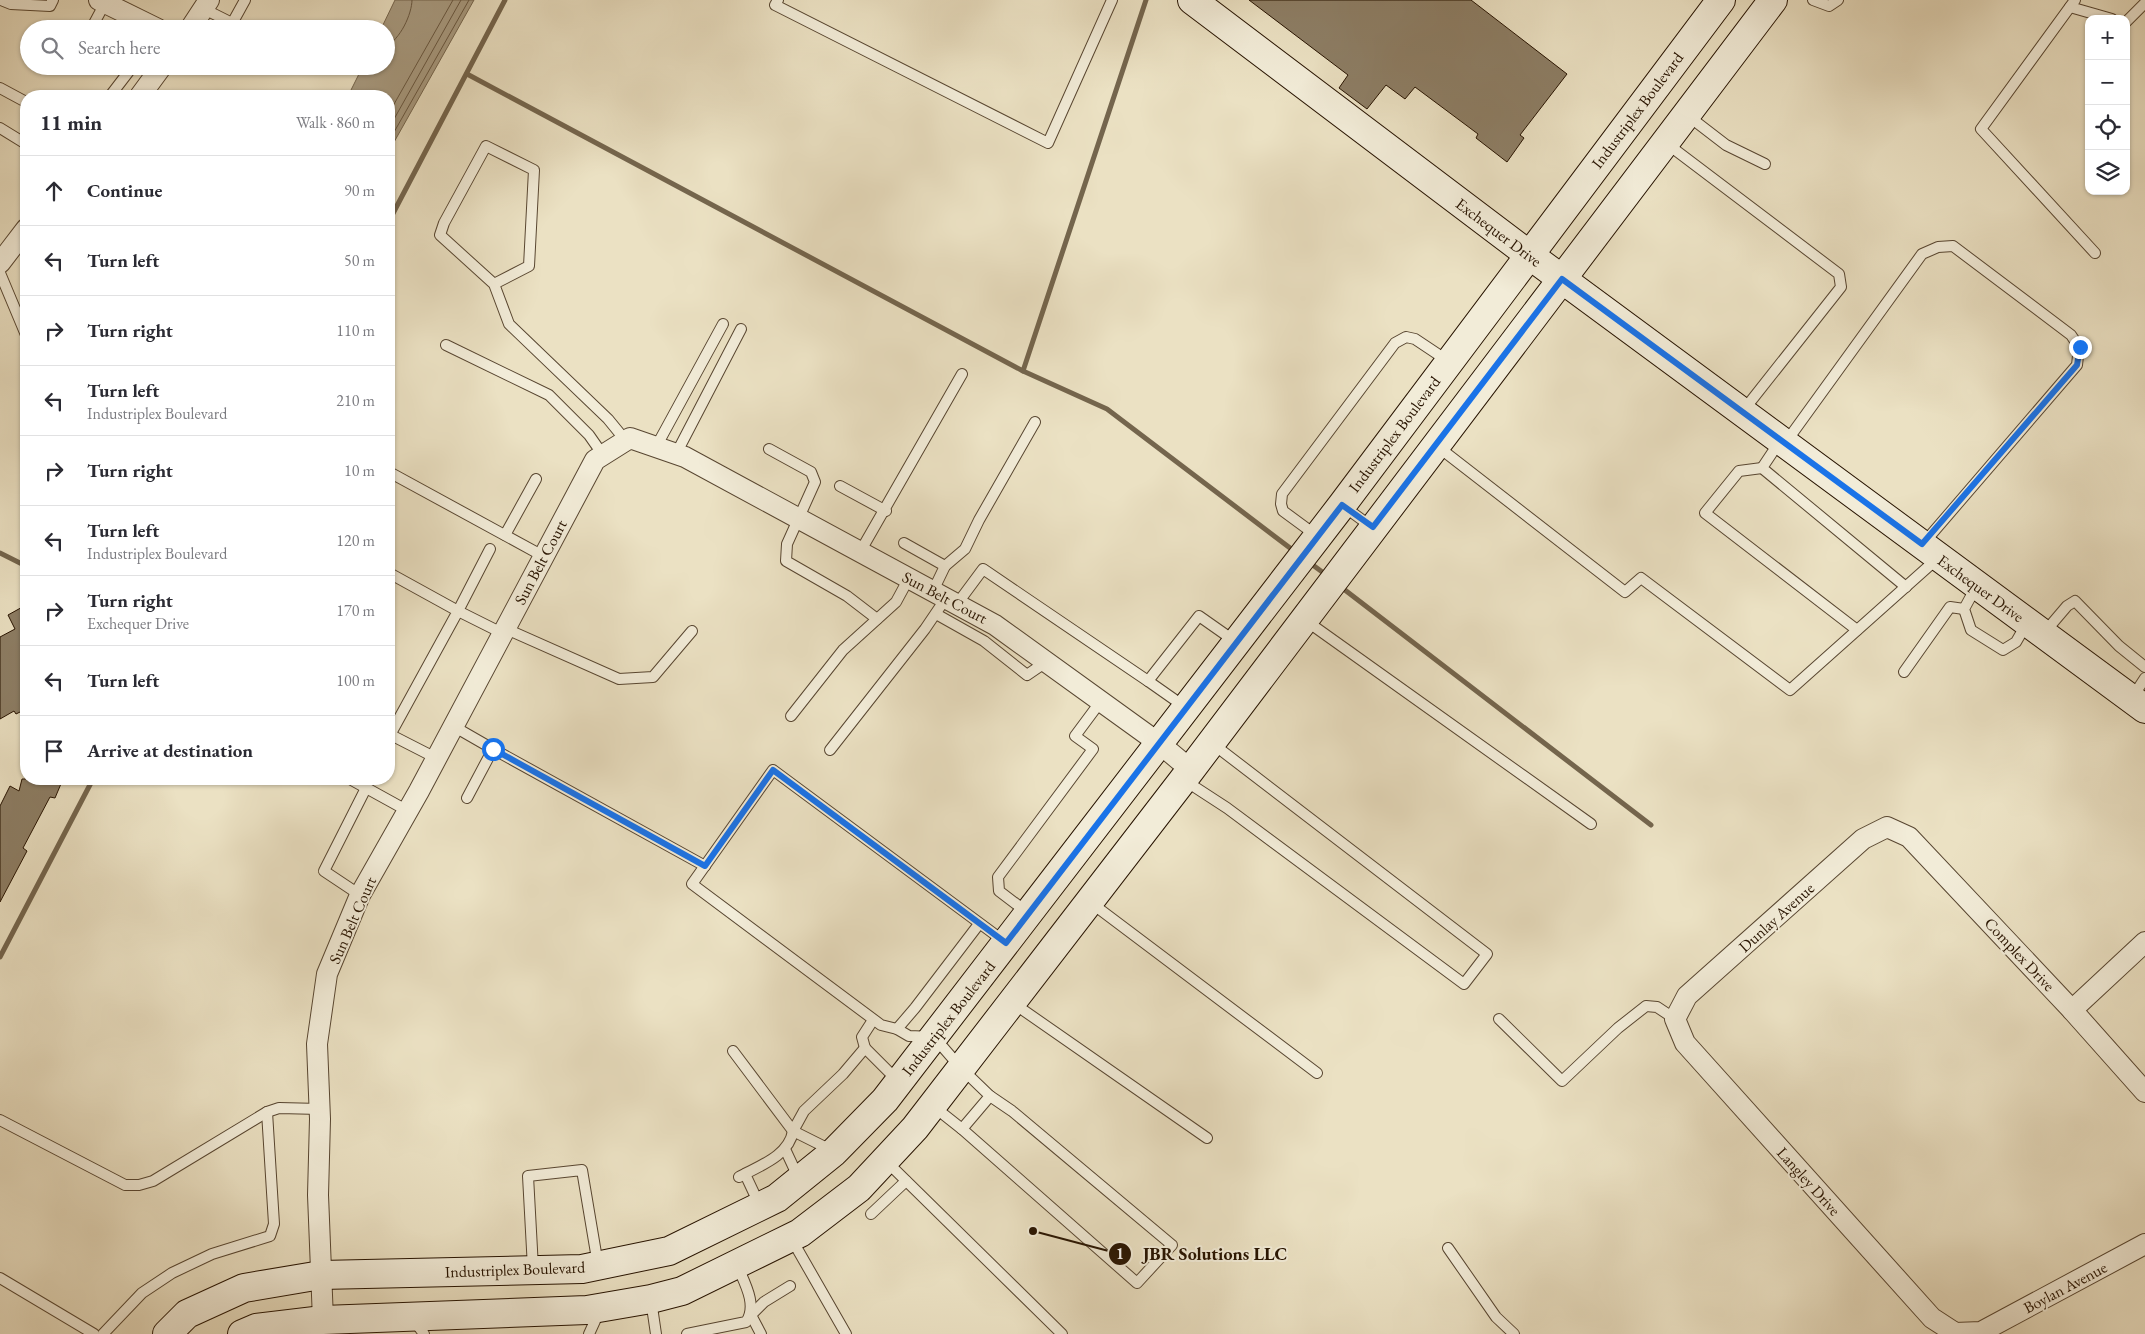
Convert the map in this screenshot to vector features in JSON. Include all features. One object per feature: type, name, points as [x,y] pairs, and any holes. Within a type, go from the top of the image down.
[{"type":"street","name":"Exchequer Drive","points":[[1192,0],[1528,254],[2035,628],[2140,695]]},
{"type":"street","name":"Industriplex Boulevard","points":[[167,1334],[188,1314],[244,1288],[321,1275],[582,1269],[669,1252],[777,1198],[834,1152],[885,1100],[1160,744],[1721,0]]},
{"type":"street","points":[[242,1334],[256,1328],[418,1325],[601,1308],[651,1299],[689,1287],[790,1237],[859,1188],[933,1105],[1187,775],[1773,0]]},
{"type":"street","points":[[102,1],[140,20]]},
{"type":"street","points":[[196,20],[206,4]]},
{"type":"street","points":[[144,90],[155,75]]},
{"type":"street","points":[[0,262],[20,237]]},
{"type":"street","name":"Sun Belt Court","points":[[322,1327],[318,1195],[320,1109],[317,1044],[327,974],[360,895],[408,811],[595,460],[630,438],[676,454],[799,519],[909,578],[943,602],[995,624],[1160,744],[1187,775]]},
{"type":"street","name":"Complex Drive","points":[[1887,827],[1909,837],[2072,1010],[2145,1092]]},
{"type":"street","name":"Dunlay Avenue","points":[[1675,1019],[1687,996],[1863,839],[1887,827]]},
{"type":"street","points":[[2072,1010],[2145,942]]},
{"type":"street","name":"Langley Drive","points":[[1675,1019],[1685,1043],[1932,1318],[1955,1333]]},
{"type":"street","name":"Boylan Avenue","points":[[1955,1333],[1981,1332],[2145,1244]]},
{"type":"street","points":[[674,1248],[689,1287]]},
{"type":"lane","points":[[1,0],[11,4],[50,6],[53,0]]},
{"type":"lane","points":[[234,20],[245,0]]},
{"type":"lane","points":[[778,0],[775,4],[1048,143],[1108,2]]},
{"type":"lane","points":[[1813,0],[1829,6],[1838,0]]},
{"type":"lane","points":[[95,20],[102,1]]},
{"type":"lane","points":[[2130,18],[2145,2]]},
{"type":"lane","points":[[206,4],[224,20]]},
{"type":"lane","points":[[2095,253],[1981,129],[2073,4],[2102,15]]},
{"type":"lane","points":[[115,90],[126,75]]},
{"type":"lane","points":[[0,88],[20,99]]},
{"type":"lane","points":[[1686,114],[1726,144],[1765,164]]},
{"type":"lane","points":[[0,128],[20,140]]},
{"type":"lane","points":[[1665,142],[1839,274],[1841,287],[1743,412]]},
{"type":"lane","points":[[494,284],[529,266],[534,170],[486,146],[444,222],[440,234],[494,284],[508,324],[608,419],[626,441]]},
{"type":"lane","points":[[1436,445],[1625,592],[1642,578],[1790,690],[1906,587],[1930,551],[2077,365],[2080,347],[2071,335],[1953,246],[1938,247],[1922,254],[1762,468],[1739,471],[1706,514],[1857,630]]},
{"type":"lane","points":[[0,273],[20,321]]},
{"type":"lane","points":[[656,447],[723,324]]},
{"type":"lane","points":[[676,454],[741,329]]},
{"type":"lane","points":[[1317,536],[1283,511],[1282,494],[1389,350],[1395,342],[1406,337],[1415,339],[1448,361]]},
{"type":"lane","points":[[446,346],[549,395],[589,435],[603,455]]},
{"type":"lane","points":[[860,552],[878,520],[886,510],[962,374]]},
{"type":"lane","points":[[943,602],[945,566],[965,549],[979,520],[1035,422]]},
{"type":"lane","points":[[769,449],[811,472],[815,482],[787,544],[786,561],[847,596],[877,619]]},
{"type":"lane","points":[[1762,468],[1906,587]]},
{"type":"lane","points":[[395,475],[544,556]]},
{"type":"lane","points":[[505,535],[536,478]]},
{"type":"lane","points":[[840,486],[886,510]]},
{"type":"lane","points":[[1342,505],[1373,527]]},
{"type":"lane","points":[[904,543],[945,566]]},
{"type":"lane","points":[[395,725],[490,549]]},
{"type":"lane","points":[[830,750],[943,602],[983,569],[1187,708]]},
{"type":"lane","points":[[395,576],[458,611],[619,680],[652,677],[692,631]]},
{"type":"lane","points":[[791,716],[843,650],[896,602],[909,578]]},
{"type":"lane","points":[[1977,585],[1964,609],[1970,630],[2003,650],[2075,601],[2119,646],[2145,667]]},
{"type":"lane","points":[[1904,672],[1950,607],[1964,609]]},
{"type":"lane","points":[[1148,681],[1199,616],[1237,643]]},
{"type":"lane","points":[[1304,619],[1591,824]]},
{"type":"lane","points":[[1029,914],[999,891],[998,877],[1093,750],[1075,736],[1101,701]]},
{"type":"lane","points":[[453,726],[705,866]]},
{"type":"lane","points":[[395,737],[436,758]]},
{"type":"lane","points":[[1187,775],[1227,808],[1464,984],[1487,954],[1211,743]]},
{"type":"lane","points":[[468,798],[493,749]]},
{"type":"lane","points":[[933,1105],[1137,1283],[1172,1245],[1012,1111],[990,1096],[961,1068],[934,1037],[909,1036],[897,1029],[880,1025],[692,884],[773,770],[1006,943]]},
{"type":"lane","points":[[361,785],[408,811]]},
{"type":"lane","points":[[360,895],[324,871],[366,788]]},
{"type":"lane","points":[[1090,901],[1316,1072]]},
{"type":"lane","points":[[897,1029],[979,924]]},
{"type":"lane","points":[[1012,1002],[1207,1138]]},
{"type":"lane","points":[[1500,1019],[1562,1081],[1618,1028],[1646,1006],[1657,1007],[1675,1019]]},
{"type":"lane","points":[[874,1020],[862,1038],[864,1048],[899,1082]]},
{"type":"lane","points":[[760,1207],[742,1175],[785,1149],[792,1140],[793,1131],[804,1111],[843,1074],[864,1048]]},
{"type":"lane","points":[[733,1051],[793,1131],[834,1152]]},
{"type":"lane","points":[[962,1129],[990,1096]]},
{"type":"lane","points":[[0,1120],[125,1185],[139,1186],[153,1181],[267,1112],[279,1108],[320,1109]]},
{"type":"lane","points":[[102,1334],[142,1293],[172,1273],[212,1254],[270,1236],[274,1224],[267,1112]]},
{"type":"lane","points":[[785,1149],[799,1180]]},
{"type":"lane","points":[[885,1160],[1062,1334]]},
{"type":"lane","points":[[533,1270],[528,1176],[582,1170],[598,1266]]},
{"type":"lane","points":[[871,1214],[906,1181]]},
{"type":"lane","points":[[790,1237],[846,1334]]},
{"type":"lane","points":[[1448,1248],[1496,1317],[1514,1334]]},
{"type":"lane","points":[[737,1264],[751,1301],[751,1315],[761,1334]]},
{"type":"lane","points":[[0,1278],[94,1334]]},
{"type":"lane","points":[[687,1334],[746,1322],[764,1302],[790,1286]]},
{"type":"lane","points":[[651,1299],[656,1334]]},
{"type":"lane","points":[[589,1334],[601,1308]]},
{"type":"water","points":[[395,0],[474,0],[395,140],[395,90],[351,90],[358,75],[395,75],[395,20],[385,20]]},
{"type":"building","points":[[1249,0],[1471,0],[1567,74],[1520,135],[1524,138],[1507,162],[1476,138],[1478,134],[1415,87],[1405,99],[1386,85],[1367,109],[1339,88],[1348,75]]},
{"type":"building","points":[[20,608],[20,712],[16,714],[14,711],[0,719],[0,637],[15,629],[8,615]]},
{"type":"building","points":[[20,785],[60,785],[55,798],[50,797],[23,848],[27,851],[0,902],[0,806],[10,786],[19,791]]},
{"type":"waterway","points":[[395,210],[505,0]]},
{"type":"waterway","points":[[467,74],[1023,371],[1146,0]]},
{"type":"waterway","points":[[1023,371],[1107,409],[1294,551]]},
{"type":"waterway","points":[[0,553],[20,563]]},
{"type":"waterway","points":[[1310,563],[1325,574]]},
{"type":"waterway","points":[[1341,587],[1651,825]]},
{"type":"waterway","points":[[0,957],[90,785]]},
{"type":"place","name":"JBR Solutions LLC","points":[[1033,1231]]},
{"type":"route","points":[[493,749],[705,866],[773,770],[1006,943],[1342,505],[1373,527],[1562,279],[1922,544],[2077,365],[2080,347]]}]
